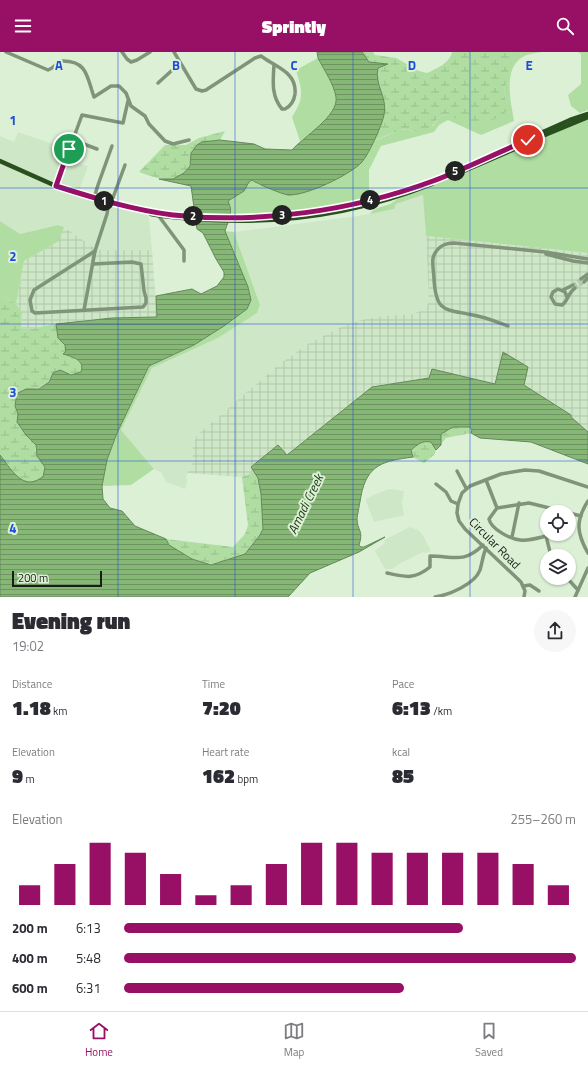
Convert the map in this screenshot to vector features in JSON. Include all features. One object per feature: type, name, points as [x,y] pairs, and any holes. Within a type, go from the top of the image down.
[{"type":"main road","points":[[246,220],[296,214],[359,203],[414,187],[456,171],[570,120],[588,114]]},
{"type":"main road","points":[[0,161],[56,186],[158,215],[246,220],[298,218],[336,212],[390,199],[460,173],[588,117]]},
{"type":"main road","points":[[138,209],[178,217]]},
{"type":"street","points":[[6,52],[15,54],[48,70],[61,61],[74,62],[82,67],[92,87],[94,98],[111,86],[115,85],[123,90],[131,106],[145,116],[149,124],[165,141],[173,144],[189,140]]},
{"type":"street","points":[[122,52],[131,62],[150,52]]},
{"type":"street","points":[[174,52],[196,88],[202,91],[206,90],[258,56],[264,58],[288,74],[294,83],[294,98],[290,105],[284,109],[282,109],[276,100],[273,89],[274,65]]},
{"type":"street","points":[[158,83],[180,63]]},
{"type":"street","points":[[56,186],[82,115],[123,123],[128,101]]},
{"type":"street","points":[[73,140],[97,149]]},
{"type":"street","points":[[94,198],[112,146]]},
{"type":"street","points":[[84,310],[95,251],[110,202],[125,165]]},
{"type":"street","points":[[158,215],[184,250],[184,261]]},
{"type":"street","points":[[508,326],[480,317],[449,311],[441,306],[435,294],[433,261],[435,253],[441,246],[449,243],[540,252],[588,259]]},
{"type":"street","points":[[93,264],[132,262],[140,264],[146,298],[146,303],[143,307],[35,313],[32,311],[30,307],[30,300],[34,290],[95,251]]},
{"type":"street","points":[[540,252],[567,260],[588,263]]},
{"type":"street","points":[[588,274],[582,280],[588,278]]},
{"type":"street","points":[[574,287],[567,297],[566,302],[562,305],[557,305],[553,302],[551,297],[553,292],[558,289],[563,290],[574,287]]},
{"type":"street","points":[[563,290],[567,297]]},
{"type":"street","points":[[436,484],[446,492],[450,501],[458,504],[460,496],[466,488],[501,474],[524,470],[539,471],[588,487]]},
{"type":"street","points":[[457,472],[466,488]]},
{"type":"street","points":[[486,480],[497,508]]},
{"type":"street","points":[[588,501],[581,516],[579,534],[588,553]]},
{"type":"street","points":[[540,537],[521,540],[512,537],[501,532],[489,522],[489,518],[497,508],[529,502],[541,505]]},
{"type":"street","points":[[512,537],[519,503]]},
{"type":"street","name":"Circular Road","points":[[458,504],[457,513],[459,521],[464,529],[521,582],[524,597]]},
{"type":"street","points":[[576,514],[581,516]]},
{"type":"street","points":[[387,573],[412,577],[430,567],[430,556],[467,557],[484,547]]},
{"type":"street","points":[[435,597],[472,582],[480,571],[484,547]]},
{"type":"street","points":[[575,597],[588,568]]},
{"type":"street","points":[[523,586],[530,585],[539,591]]},
{"type":"street","points":[[573,585],[578,590]]},
{"type":"shaded area","points":[[18,132],[67,149],[64,158],[88,166],[79,191],[148,209],[152,250],[97,250],[64,227],[58,225],[20,234],[0,221],[0,136],[14,142]]},
{"type":"shaded area","points":[[424,195],[429,301],[427,306],[421,311],[411,314],[383,316],[361,320],[341,327],[308,344],[281,363],[207,427],[193,445],[192,464],[186,477],[187,483],[185,489],[166,482],[162,473],[154,469],[121,430],[152,368],[218,338],[257,313],[260,305],[234,232],[358,216],[394,209],[396,204]]},
{"type":"shaded area","points":[[64,227],[97,250],[152,250],[157,317],[86,320],[31,329],[21,328],[22,312],[16,304],[24,261],[58,241]]},
{"type":"shaded area","points":[[426,236],[588,253],[588,432],[570,417],[571,415],[524,384],[503,352],[496,384],[432,369],[430,378],[372,387],[286,455],[278,445],[251,467],[254,472],[242,477],[188,473],[192,464],[193,445],[197,435],[281,363],[308,344],[341,327],[361,320],[383,316],[411,314],[421,311],[427,306],[429,301]]},
{"type":"shaded area","points":[[389,489],[404,491],[402,502],[404,516],[374,522],[366,501],[367,498]]},
{"type":"shaded area","points":[[410,527],[418,530],[422,534],[431,551],[425,553],[423,552],[392,569],[385,569],[375,551],[385,543],[384,540]]},
{"type":"green space","points":[[358,52],[373,52],[375,55],[396,58],[419,71],[427,73],[446,62],[451,56],[452,52],[531,52],[519,55],[512,63],[507,74],[504,92],[507,110],[500,117],[490,121],[469,123],[445,114],[438,118],[430,129],[421,131],[406,129],[400,130],[373,143],[364,160],[348,173],[327,184],[305,192],[288,195],[270,189],[252,180],[249,182],[244,191],[228,201],[231,213],[225,230],[222,195],[242,179],[317,184]]},
{"type":"green space","points":[[531,52],[542,52],[521,58],[515,64],[510,79],[510,96],[514,121],[481,135],[448,120],[439,125],[434,132],[381,146],[369,170],[369,198],[298,211],[232,214],[228,201],[244,191],[249,182],[252,180],[259,185],[286,194],[319,188],[348,173],[362,162],[374,141],[400,130],[407,129],[414,131],[433,126],[438,118],[445,114],[469,123],[505,99],[504,88],[506,75],[511,63],[519,55]]},
{"type":"green space","points":[[578,52],[588,52],[588,110],[580,113],[571,106],[568,95],[581,84],[581,54]]},
{"type":"green space","points":[[318,58],[334,87],[336,104],[329,116],[300,141],[292,117],[301,99],[300,83],[296,70]]},
{"type":"green space","points":[[588,119],[588,253],[426,236],[423,195],[396,204],[394,209],[370,214],[375,209],[390,204],[397,199],[501,156],[553,132]]},
{"type":"green space","points":[[225,131],[220,140],[204,142],[193,151],[189,166],[179,177],[166,179],[152,177],[139,172],[165,145],[186,145],[199,138]]},
{"type":"green space","points":[[0,221],[20,234],[58,225],[64,227],[59,241],[24,261],[16,304],[0,294]]},
{"type":"green space","points":[[225,231],[234,232],[260,305],[257,313],[218,338],[152,368],[121,430],[154,469],[131,485],[102,486],[107,460],[117,433],[149,366],[194,345],[247,309]]},
{"type":"green space","points":[[0,294],[16,304],[22,312],[21,328],[31,329],[56,324],[58,338],[65,345],[66,351],[64,354],[77,360],[82,368],[81,372],[71,375],[53,373],[45,384],[39,388],[26,389],[16,399],[15,406],[18,411],[19,426],[36,445],[35,450],[45,467],[43,477],[28,486],[0,467]]},
{"type":"green space","points":[[483,423],[530,442],[480,438],[471,433],[446,438],[436,450],[434,455],[424,463],[411,457],[389,461],[378,465],[434,427]]},
{"type":"green space","points":[[374,468],[366,479],[359,499],[357,522],[360,534],[359,545],[364,547],[385,537],[359,552],[310,573],[288,597],[281,597],[365,474]]},
{"type":"green space","points":[[254,472],[258,477],[261,494],[263,529],[245,554],[211,565],[192,559],[169,545],[166,539],[233,547],[245,534],[248,525],[242,477]]},
{"type":"water","name":"Amadi Creek","points":[[317,52],[362,52],[369,62],[388,64],[378,68],[378,80],[385,109],[383,120],[375,139],[362,162],[348,173],[327,184],[305,192],[288,195],[270,189],[252,180],[249,182],[244,191],[228,201],[231,213],[225,231],[248,287],[251,300],[247,309],[224,326],[194,345],[149,366],[117,433],[107,460],[102,486],[103,499],[110,508],[122,511],[135,526],[166,539],[169,545],[192,559],[211,565],[245,554],[263,529],[261,494],[258,478],[251,467],[278,445],[287,455],[372,387],[429,378],[432,369],[495,384],[503,352],[528,367],[524,385],[571,415],[571,417],[588,432],[588,464],[531,442],[480,438],[471,433],[472,430],[470,427],[453,427],[441,434],[441,445],[436,450],[431,442],[422,442],[411,450],[413,457],[393,460],[378,466],[368,477],[361,496],[357,518],[361,533],[359,545],[364,547],[385,537],[359,552],[310,573],[288,597],[0,597],[0,455],[17,476],[26,481],[34,482],[43,477],[45,467],[37,456],[36,445],[26,435],[17,422],[18,414],[15,406],[18,393],[26,389],[39,389],[49,382],[53,373],[60,370],[71,375],[81,372],[82,368],[80,362],[63,354],[66,351],[65,345],[58,338],[56,324],[112,318],[157,317],[156,296],[192,289],[201,294],[217,286],[224,277],[224,272],[203,233],[197,229],[191,186],[159,179],[173,179],[184,173],[190,166],[191,153],[197,145],[202,142],[220,140],[254,144],[265,149],[292,150],[326,119],[335,104],[336,97],[333,87],[318,58]]},
{"type":"tunnel","points":[[573,285],[581,279]]},
{"type":"tunnel","points":[[575,288],[584,282]]},
{"type":"route","points":[[69,149],[56,186],[136,209],[178,215],[247,218],[296,214],[367,201],[433,181],[528,140]]}]
